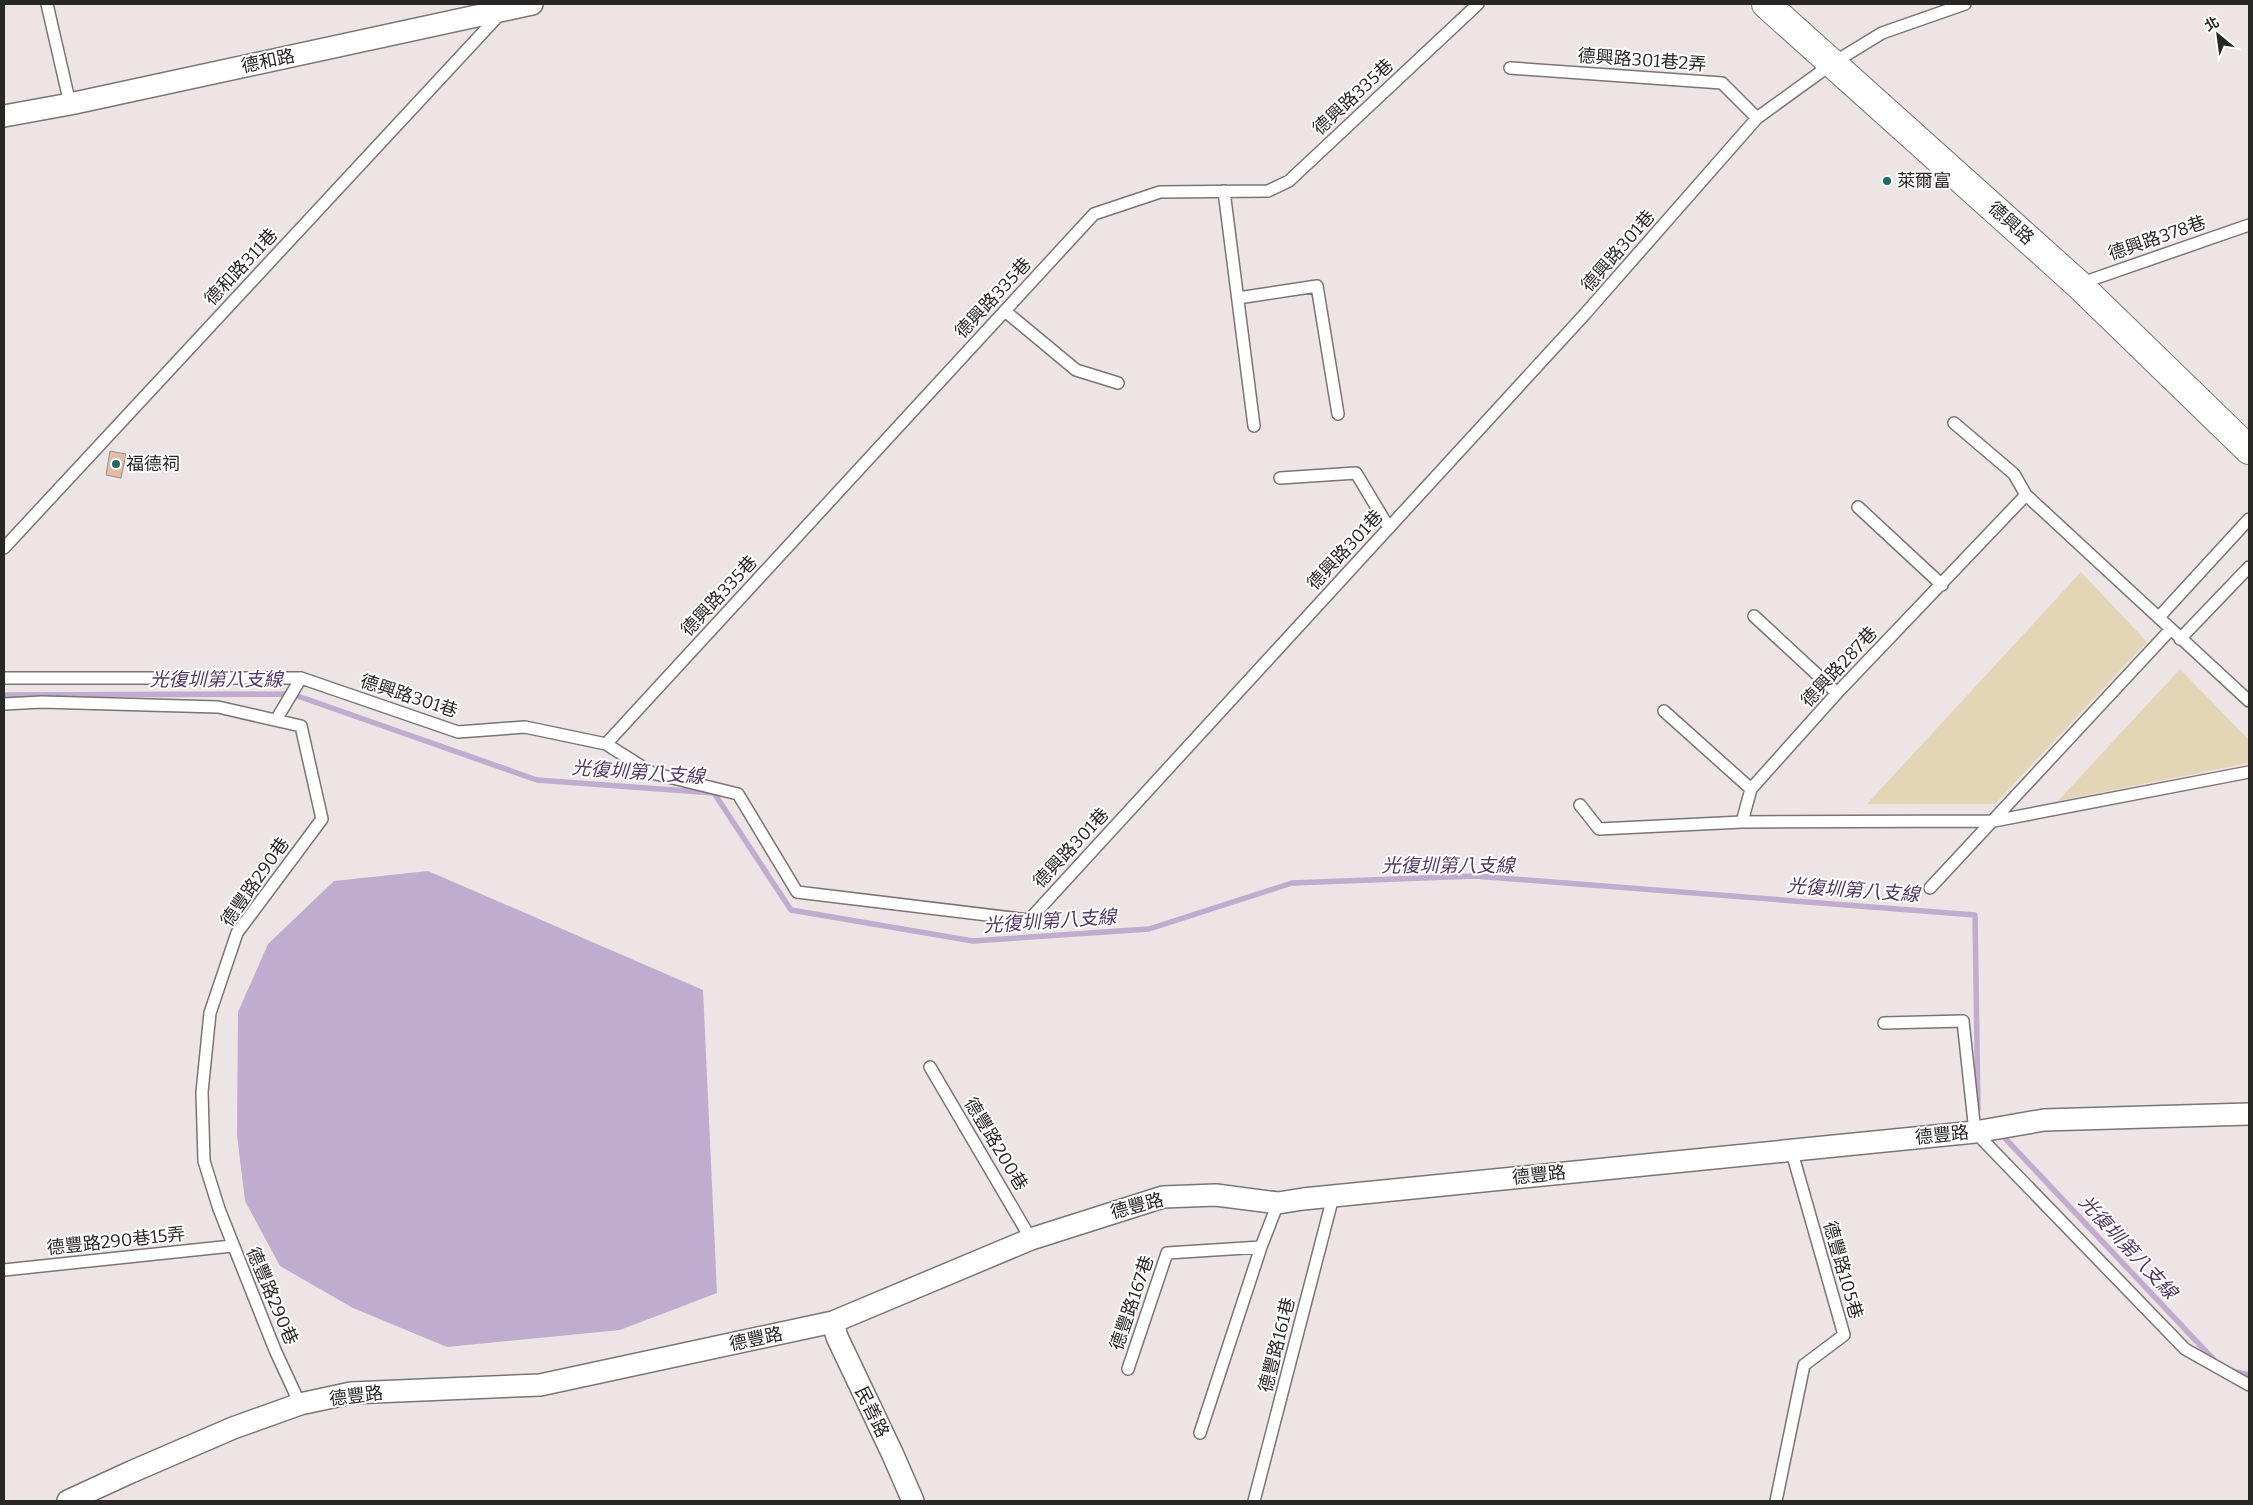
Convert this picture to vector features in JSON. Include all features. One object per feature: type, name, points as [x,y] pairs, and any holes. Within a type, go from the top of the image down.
[{"type":"main road","name":"德興路","points":[[1766,4],[2078,284],[2249,450]]},
{"type":"street","name":"德和路","points":[[4,116],[70,104],[532,4]]},
{"type":"street","name":"德豐路","points":[[68,1501],[233,1428],[300,1404],[350,1393],[540,1385],[833,1322],[1031,1239],[1163,1197],[1216,1195],[1278,1203],[1791,1149],[1976,1132],[2044,1120],[2249,1114]]},
{"type":"street","name":"民善路","points":[[833,1322],[837,1337],[913,1501]]},
{"type":"lane","points":[[47,4],[70,104]]},
{"type":"lane","name":"德興路335巷","points":[[606,744],[1094,214],[1160,192],[1268,191],[1289,181],[1478,4]]},
{"type":"lane","name":"德興路301巷","points":[[4,678],[301,678],[458,732],[526,726],[606,744],[652,773],[738,794],[797,892],[1029,920],[1585,314],[1757,118],[1833,63],[1882,33],[1949,6],[1965,4]]},
{"type":"lane","name":"德和路311巷","points":[[4,548],[503,10]]},
{"type":"lane","name":"德興路301巷2弄","points":[[1510,68],[1722,83],[1757,118]]},
{"type":"lane","points":[[1224,191],[1254,426]]},
{"type":"lane","name":"德興路378巷","points":[[2078,284],[2249,225]]},
{"type":"lane","points":[[1238,298],[1317,286],[1338,414]]},
{"type":"lane","points":[[1005,311],[1076,370],[1118,383]]},
{"type":"lane","points":[[1954,423],[2014,474],[2026,495],[2249,701]]},
{"type":"lane","points":[[1280,478],[1356,473],[1389,528]]},
{"type":"lane","name":"德興路287巷","points":[[1742,822],[1751,789],[1837,693],[2026,495]]},
{"type":"lane","points":[[1858,507],[1942,585]]},
{"type":"lane","points":[[2159,617],[2249,519]]},
{"type":"lane","points":[[2180,639],[2249,567]]},
{"type":"lane","points":[[1754,616],[1837,693]]},
{"type":"lane","points":[[1930,888],[2171,629]]},
{"type":"lane","points":[[276,720],[301,678]]},
{"type":"lane","name":"德豐路290巷","points":[[4,704],[42,702],[218,707],[301,726],[322,818],[237,933],[210,1013],[202,1092],[204,1161],[232,1246],[274,1350],[300,1404]]},
{"type":"lane","points":[[1664,711],[1751,789]]},
{"type":"lane","points":[[1580,805],[1599,829],[1742,822],[1994,821],[2249,772]]},
{"type":"lane","points":[[1884,1023],[1963,1021],[1976,1132],[2185,1349],[2249,1385]]},
{"type":"lane","name":"德豐路200巷","points":[[930,1067],[1031,1239]]},
{"type":"lane","name":"德豐路105巷","points":[[1776,1501],[1804,1365],[1844,1335],[1791,1149]]},
{"type":"lane","name":"德豐路161巷","points":[[1254,1501],[1333,1196]]},
{"type":"lane","points":[[1200,1433],[1261,1247],[1278,1203]]},
{"type":"lane","name":"德豐路290巷15弄","points":[[4,1270],[232,1246]]},
{"type":"lane","name":"德豐路167巷","points":[[1128,1369],[1167,1253],[1261,1247]]},
{"type":"shaded area","points":[[2081,572],[2147,642],[1995,804],[1867,804]]},
{"type":"shaded area","points":[[2180,669],[2249,740],[2249,763],[2058,801]]},
{"type":"shaded area","points":[[428,871],[703,990],[717,1293],[620,1330],[447,1347],[353,1308],[280,1266],[245,1201],[237,1135],[238,1012],[268,944],[334,881]]},
{"type":"building","name":"福德祠","points":[[110,451],[126,454],[121,478],[106,475]]},
{"type":"waterway","name":"光復圳第八支線","points":[[4,695],[292,694],[537,780],[714,793],[791,910],[973,941],[1149,929],[1292,883],[1475,876],[1975,915],[1978,1109]]},
{"type":"waterway","name":"光復圳第八支線","points":[[2001,1134],[2216,1362]]},
{"type":"waterway","name":"光復圳第八支線","points":[[2232,1371],[2249,1375]]},
{"type":"place","name":"萊爾富","points":[[1887,181]]},
{"type":"place","name":"福德祠","points":[[116,464]]}]
